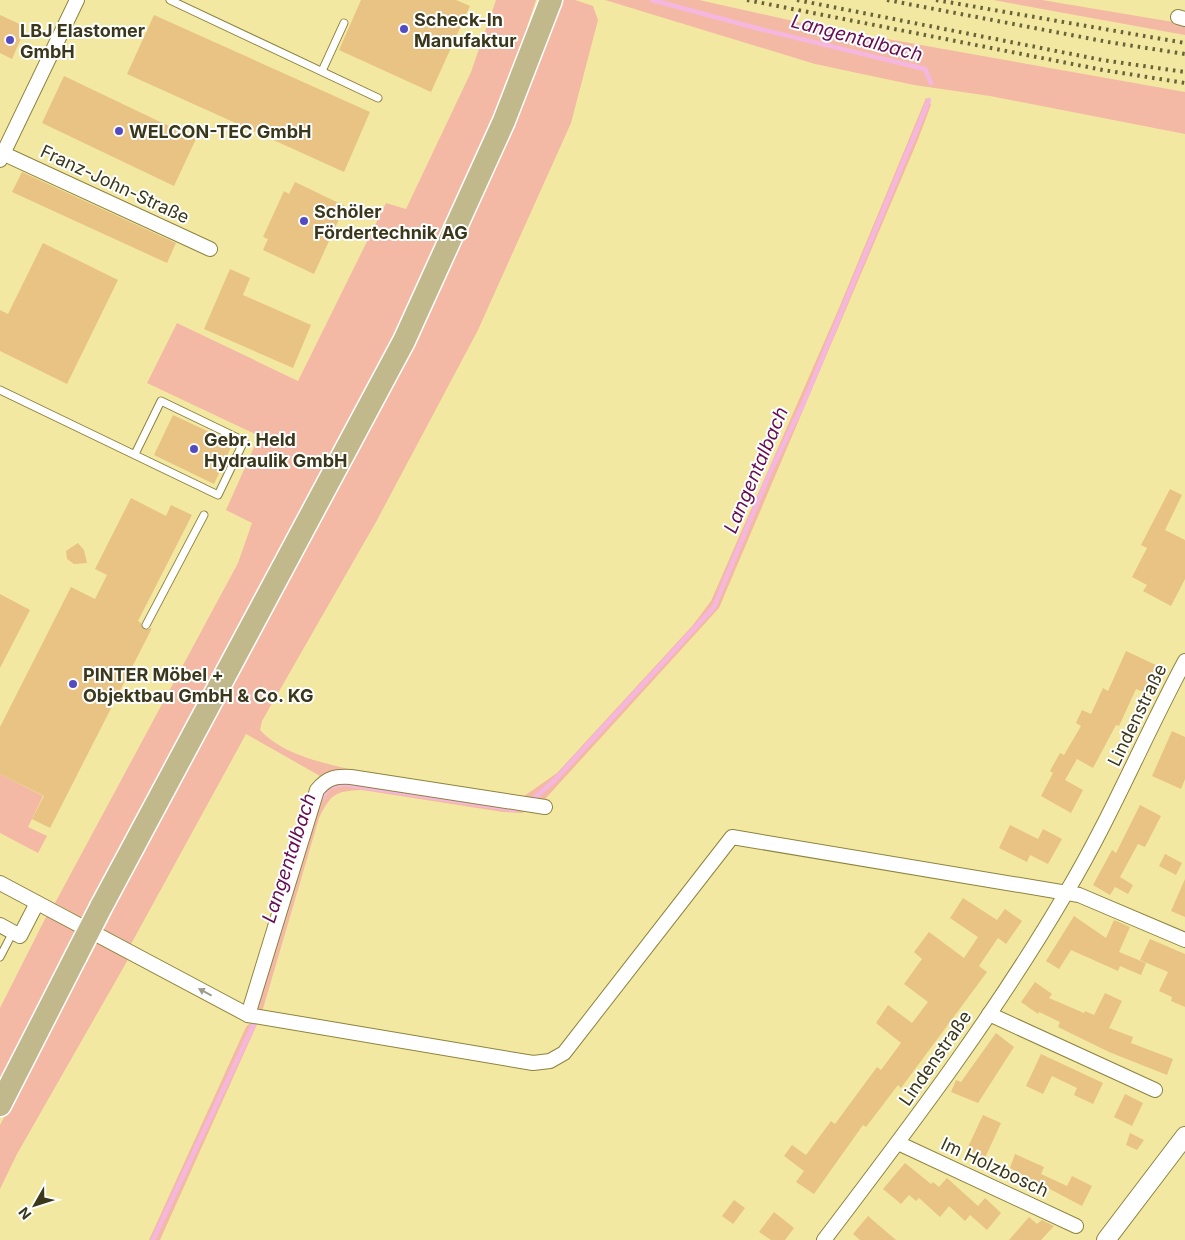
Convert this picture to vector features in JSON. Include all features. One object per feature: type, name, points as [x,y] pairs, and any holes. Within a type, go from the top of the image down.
[{"type":"main road","points":[[0,1105],[101,907],[404,341],[500,130],[551,0]]},
{"type":"street","name":"Franz-John-Straße","points":[[77,0],[1,155],[210,249]]},
{"type":"street","name":"Lindenstraße","points":[[825,1240],[898,1143],[989,1014],[1067,892],[1122,788],[1185,661]]},
{"type":"street","points":[[248,1015],[316,790],[326,780],[337,776],[352,776],[545,807]]},
{"type":"street","points":[[0,883],[248,1015],[533,1063],[550,1061],[564,1053],[732,837],[1067,892],[1079,895],[1185,940]]},
{"type":"street","points":[[6,929],[20,936],[37,903]]},
{"type":"street","points":[[989,1014],[1155,1090]]},
{"type":"street","points":[[1106,1240],[1185,1136]]},
{"type":"street","name":"Im Holzbosch","points":[[898,1143],[1076,1226]]},
{"type":"lane","points":[[170,0],[378,98]]},
{"type":"lane","points":[[322,71],[344,23]]},
{"type":"lane","points":[[0,390],[218,495],[244,441],[161,400],[135,454]]},
{"type":"lane","points":[[146,625],[204,515]]},
{"type":"lane","points":[[0,957],[6,929]]},
{"type":"shaded area","points":[[496,0],[536,0],[527,27],[530,29],[501,103],[400,327],[93,903],[90,902],[82,918],[55,903],[238,563],[252,523],[226,510],[259,436],[147,383],[177,323],[298,381],[386,203],[406,209],[471,72]]},
{"type":"shaded area","points":[[562,0],[575,0],[593,6],[598,20],[571,123],[478,330],[376,522],[262,721],[260,730],[284,748],[313,760],[373,775],[333,771],[320,776],[246,734],[130,946],[103,931],[112,913],[110,912],[550,35]]},
{"type":"shaded area","points":[[605,0],[699,0],[820,27],[1185,92],[1185,134],[990,96],[914,85],[815,64]]},
{"type":"shaded area","points":[[993,0],[1042,0],[1185,24],[1185,35]]},
{"type":"shaded area","points":[[926,98],[931,105],[917,142],[719,608],[546,798],[540,802],[520,799],[557,773],[693,625],[711,601],[839,308]]},
{"type":"shaded area","points":[[0,774],[43,796],[28,827],[47,836],[38,853],[0,833]]},
{"type":"shaded area","points":[[337,779],[529,809],[522,813],[503,812],[362,790],[346,791],[335,795],[319,818],[262,1012],[256,1008],[318,796]]},
{"type":"shaded area","points":[[47,915],[77,928],[66,950],[68,952],[0,1085],[0,1008]]},
{"type":"shaded area","points":[[98,941],[130,956],[17,1154],[0,1189],[0,1125],[84,961],[87,962]]},
{"type":"shaded area","points":[[258,1022],[160,1240],[149,1240],[246,1027],[249,1024]]},
{"type":"building","name":"Scheck-In Manufaktur","points":[[361,0],[456,0],[470,6],[431,92],[339,50]]},
{"type":"building","name":"LBJ Elastomer GmbH","points":[[0,15],[26,27],[12,59],[0,53]]},
{"type":"building","points":[[154,15],[370,112],[344,172],[127,74]]},
{"type":"building","name":"WELCON-TEC GmbH","points":[[64,76],[196,139],[174,186],[42,123]]},
{"type":"building","points":[[22,172],[176,243],[167,263],[12,192]]},
{"type":"building","name":"Schöler Fördertechnik AG","points":[[295,182],[345,206],[314,274],[263,250],[268,239],[263,237],[284,191],[289,194]]},
{"type":"building","points":[[43,243],[118,280],[67,384],[0,351],[0,310],[8,314]]},
{"type":"building","points":[[230,269],[250,278],[243,295],[311,325],[293,368],[204,329]]},
{"type":"building","name":"Gebr. Held Hydraulik GmbH","points":[[173,415],[233,443],[214,484],[154,455]]},
{"type":"building","points":[[1170,489],[1182,495],[1165,530],[1185,540],[1185,579],[1171,606],[1143,591],[1147,585],[1132,577],[1147,548],[1141,545]]},
{"type":"building","name":"PINTER Möbel + Objektbau GmbH & Co. KG","points":[[131,498],[166,516],[171,505],[192,515],[138,621],[144,630],[152,628],[50,828],[32,819],[44,796],[0,774],[0,727],[71,587],[95,599],[107,575],[95,569]]},
{"type":"building","points":[[78,543],[84,550],[87,563],[74,564],[67,559],[66,551]]},
{"type":"building","points":[[0,594],[30,610],[0,668]]},
{"type":"building","points":[[1126,651],[1156,665],[1144,692],[1136,689],[1119,726],[1116,725],[1093,768],[1077,759],[1065,780],[1083,790],[1071,813],[1041,796],[1053,773],[1050,771],[1060,753],[1064,755],[1081,726],[1076,723],[1082,710],[1091,714],[1103,688],[1108,691]]},
{"type":"building","points":[[1172,731],[1185,737],[1185,779],[1181,789],[1152,776]]},
{"type":"building","points":[[1140,805],[1161,816],[1145,847],[1138,844],[1120,877],[1133,885],[1128,894],[1115,887],[1110,895],[1093,885],[1112,850],[1116,853]]},
{"type":"building","points":[[1010,825],[1038,839],[1043,829],[1062,839],[1048,864],[1030,855],[1027,862],[999,848]]},
{"type":"building","points":[[1165,854],[1182,863],[1176,875],[1159,866]]},
{"type":"building","points":[[1185,879],[1185,917],[1171,911]]},
{"type":"building","points":[[963,898],[997,920],[1005,909],[1022,921],[1006,944],[998,938],[979,966],[987,972],[901,1088],[898,1085],[866,1127],[863,1125],[814,1194],[796,1182],[804,1171],[784,1156],[792,1145],[806,1155],[831,1121],[835,1124],[877,1067],[881,1070],[901,1043],[876,1023],[888,1005],[912,1023],[928,1002],[904,984],[922,959],[914,952],[929,932],[964,958],[978,937],[950,918]]},
{"type":"building","points":[[1074,916],[1106,938],[1114,920],[1130,927],[1119,952],[1146,963],[1141,975],[1120,966],[1118,971],[1071,950],[1059,969],[1046,961]]},
{"type":"building","points":[[1150,939],[1185,954],[1185,1007],[1171,1001],[1172,997],[1159,991],[1168,972],[1140,960]]},
{"type":"building","points":[[1035,982],[1052,994],[1049,998],[1084,1013],[1085,1011],[1094,1015],[1105,993],[1122,1001],[1109,1028],[1133,1037],[1131,1043],[1173,1059],[1167,1075],[1109,1052],[1058,1027],[1060,1022],[1039,1012],[1038,1014],[1021,1002]]},
{"type":"building","points":[[996,1033],[1014,1047],[978,1103],[951,1092],[956,1080],[961,1082]]},
{"type":"building","points":[[1041,1054],[1103,1083],[1093,1104],[1074,1095],[1077,1088],[1052,1076],[1043,1094],[1026,1086]]},
{"type":"building","points":[[1125,1094],[1143,1103],[1132,1126],[1114,1117]]},
{"type":"building","points":[[983,1115],[1001,1123],[985,1158],[967,1149]]},
{"type":"building","points":[[1130,1133],[1144,1140],[1137,1150],[1126,1145]]},
{"type":"building","points":[[1015,1154],[1044,1167],[1041,1174],[1067,1186],[1072,1176],[1092,1186],[1082,1206],[1010,1168]]},
{"type":"building","points":[[905,1163],[931,1184],[933,1182],[939,1187],[947,1178],[978,1206],[985,1198],[1001,1213],[987,1230],[970,1215],[965,1221],[949,1206],[940,1217],[919,1198],[916,1201],[909,1195],[901,1204],[883,1189]]},
{"type":"building","points":[[734,1200],[745,1208],[733,1224],[722,1216]]},
{"type":"building","points":[[774,1212],[794,1228],[785,1240],[771,1240],[759,1232]]},
{"type":"building","points":[[868,1216],[896,1240],[860,1240],[853,1234]]},
{"type":"building","points":[[1029,1217],[1037,1224],[1042,1220],[1054,1226],[1041,1240],[1009,1240]]},
{"type":"waterway","name":"Langentalbach","points":[[652,0],[756,28],[925,69],[931,83]]},
{"type":"waterway","name":"Langentalbach","points":[[532,800],[555,780],[714,607],[771,470],[804,402],[929,100]]},
{"type":"waterway","name":"Langentalbach","points":[[321,799],[329,787],[344,784],[516,810]]},
{"type":"waterway","name":"Langentalbach","points":[[153,1240],[254,1024]]},
{"type":"railway","points":[[747,0],[1103,70],[1185,83]]},
{"type":"railway","points":[[797,0],[1102,60],[1185,72]]},
{"type":"railway","points":[[887,0],[1108,42],[1185,54]]},
{"type":"railway","points":[[936,0],[1185,43]]},
{"type":"place","name":"Scheck-In Manufaktur","points":[[404,29]]},
{"type":"place","name":"LBJ Elastomer GmbH","points":[[10,40]]},
{"type":"place","name":"WELCON-TEC GmbH","points":[[119,131]]},
{"type":"place","name":"Schöler Fördertechnik AG","points":[[304,221]]},
{"type":"place","name":"Gebr. Held Hydraulik GmbH","points":[[194,449]]},
{"type":"place","name":"PINTER Möbel + Objektbau GmbH & Co. KG","points":[[73,684]]}]
